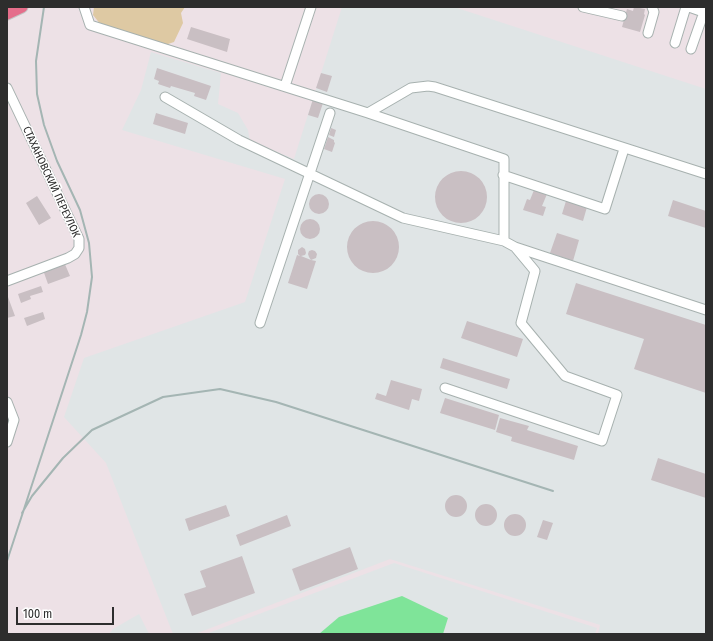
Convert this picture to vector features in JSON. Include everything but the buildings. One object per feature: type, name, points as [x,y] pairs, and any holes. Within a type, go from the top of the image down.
[{"type":"main road","points":[[7,14],[20,7]]},
{"type":"street","points":[[84,7],[90,25],[285,86],[504,158],[504,241]]},
{"type":"street","points":[[285,86],[311,7]]},
{"type":"street","points":[[583,7],[622,15]]},
{"type":"street","points":[[648,32],[654,12],[652,7]]},
{"type":"street","points":[[675,43],[688,7],[705,12],[691,49]]},
{"type":"street","points":[[368,113],[411,88],[428,86],[435,87],[624,149],[706,174]]},
{"type":"street","name":"СТАХАНОВСКИЙ ПЕРЕУЛОК","points":[[7,88],[79,239],[79,248],[76,254],[7,281]]},
{"type":"street","points":[[165,97],[239,140],[403,218],[504,241],[515,247],[706,310]]},
{"type":"street","points":[[260,323],[330,113]]},
{"type":"street","points":[[503,175],[605,208],[624,149]]},
{"type":"street","points":[[515,247],[535,271]]},
{"type":"street","points":[[445,388],[602,441],[616,395],[564,376],[520,323],[540,255]]},
{"type":"street","points":[[7,402],[14,420],[7,442]]},
{"type":"shaded area","points":[[94,7],[185,7],[181,13],[183,23],[174,42],[165,45],[101,25],[93,15]]},
{"type":"shaded area","points":[[342,7],[454,7],[706,89],[706,634],[598,634],[600,625],[390,559],[195,634],[173,634],[106,463],[64,417],[84,358],[245,302],[285,179],[122,130],[141,90],[151,52],[221,73],[218,104],[238,113],[248,130],[250,141],[294,159]]},
{"type":"shaded area","points":[[394,563],[597,628],[595,634],[206,634]]},
{"type":"shaded area","points":[[402,596],[448,618],[443,634],[319,634],[339,617]]},
{"type":"shaded area","points":[[139,614],[149,634],[109,634],[113,629]]},
{"type":"railway","points":[[7,561],[81,335],[87,312],[92,277],[89,243],[80,210],[57,161],[44,125],[37,94],[36,61],[44,7]]},
{"type":"railway","points":[[22,513],[32,496],[63,458],[92,430],[163,397],[220,389],[276,402],[553,491]]}]
